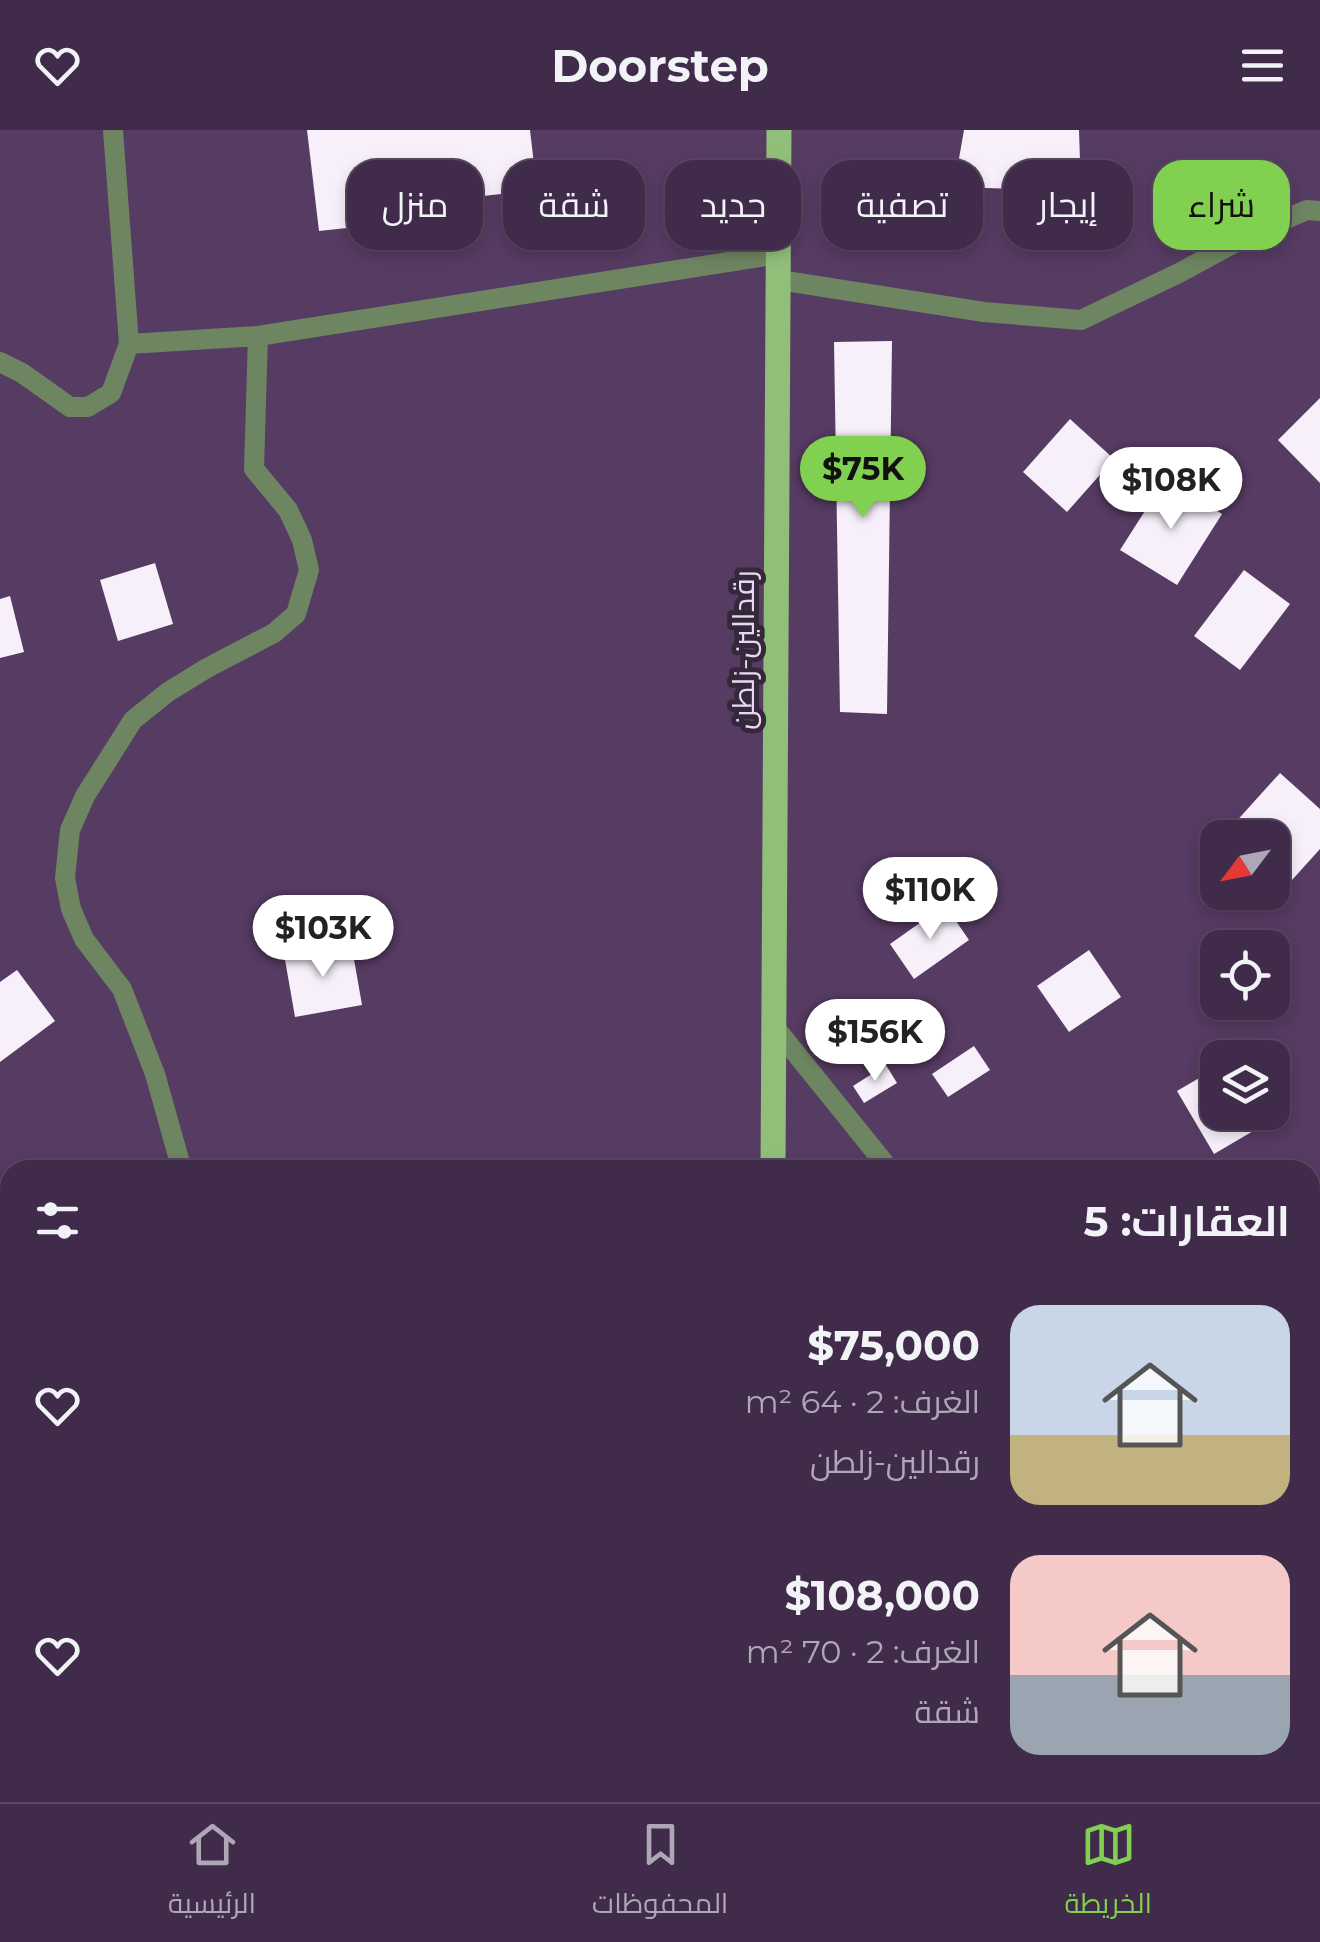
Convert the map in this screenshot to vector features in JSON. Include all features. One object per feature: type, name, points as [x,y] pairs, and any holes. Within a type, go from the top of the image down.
[{"type":"main road","name":"رقدالين-زلطن","points":[[773,1160],[780,130]]},
{"type":"street","points":[[0,362],[70,407],[88,407],[111,393],[129,344],[113,130]]},
{"type":"street","points":[[129,344],[258,336],[779,266],[984,312],[1080,320],[1178,274],[1250,234],[1307,210],[1320,211]]},
{"type":"street","points":[[179,1160],[155,1074],[122,989],[84,939],[71,909],[65,878],[70,830],[85,796],[134,720],[168,692],[274,634],[296,614],[309,570],[302,540],[288,510],[254,469],[258,336]]},
{"type":"street","points":[[773,1025],[882,1160]]},
{"type":"building","points":[[307,130],[530,130],[534,160],[503,160],[503,194],[483,196],[483,160],[347,160],[347,228],[319,231]]},
{"type":"building","points":[[964,130],[1079,130],[1080,160],[1003,160],[1003,189],[983,188],[983,160],[959,160]]},
{"type":"building","points":[[892,341],[887,714],[840,712],[834,342]]},
{"type":"building","points":[[1320,398],[1320,483],[1278,440]]},
{"type":"building","points":[[1070,419],[1114,459],[1067,512],[1023,472]]},
{"type":"building","points":[[1166,478],[1222,514],[1177,585],[1120,550]]},
{"type":"building","points":[[155,563],[173,624],[118,641],[100,580]]},
{"type":"building","points":[[1244,570],[1290,604],[1240,670],[1194,636]]},
{"type":"building","points":[[10,596],[24,652],[0,658],[0,599]]},
{"type":"building","points":[[1280,773],[1320,809],[1320,849],[1290,882],[1290,820],[1238,820]]},
{"type":"building","points":[[945,905],[969,940],[914,979],[890,944]]},
{"type":"building","points":[[351,942],[362,1005],[295,1017],[284,954]]},
{"type":"building","points":[[1089,950],[1121,997],[1069,1032],[1037,986]]},
{"type":"building","points":[[17,970],[55,1021],[0,1062],[0,982]]},
{"type":"building","points":[[974,1046],[990,1070],[948,1097],[932,1074]]},
{"type":"building","points":[[886,1065],[897,1083],[864,1103],[853,1086]]},
{"type":"building","points":[[1200,1078],[1200,1130],[1255,1130],[1214,1154],[1177,1091]]}]
